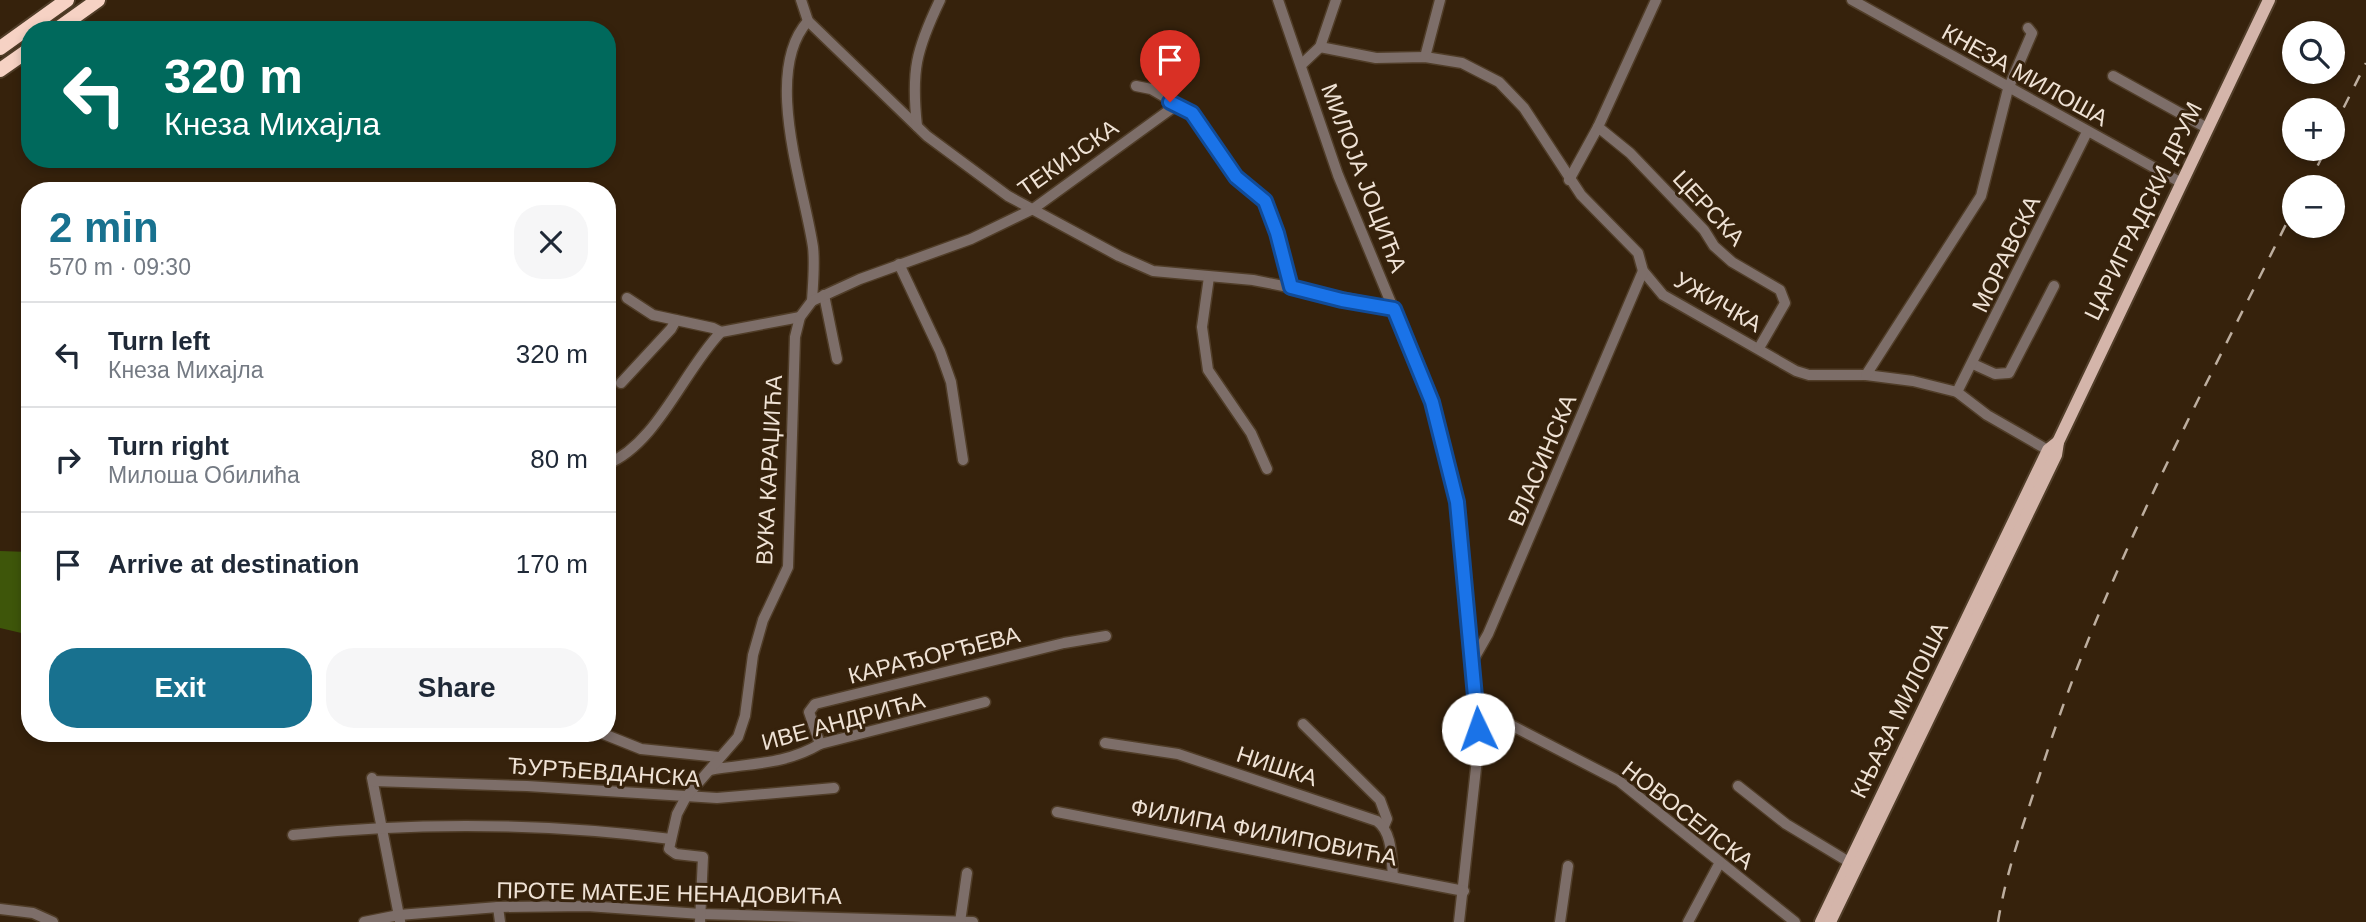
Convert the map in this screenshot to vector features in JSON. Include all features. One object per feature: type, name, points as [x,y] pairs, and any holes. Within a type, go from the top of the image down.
[{"type":"highway","points":[[38,21],[67,0]]},
{"type":"highway","points":[[69,21],[99,0]]},
{"type":"highway","points":[[0,48],[21,33]]},
{"type":"highway","points":[[0,70],[21,55]]},
{"type":"main road","name":"ЦАРИГРАДСКИ ДРУМ","points":[[2020,518],[2269,0]]},
{"type":"main road","name":"КЊАЗА МИЛОША","points":[[1821,922],[2020,518]]},
{"type":"main road","name":"КЊАЗА МИЛОША","points":[[1830,922],[2020,518]]},
{"type":"street","points":[[801,0],[808,21],[917,127],[1007,196],[1153,271],[1253,280],[1394,309]]},
{"type":"street","points":[[917,127],[912,87],[917,52],[940,0]]},
{"type":"street","name":"МИЛОЈА ЈОЦИЋА","points":[[1278,0],[1338,175],[1432,402],[1457,502],[1478,708],[1478,750],[1464,891],[1458,922]]},
{"type":"street","points":[[1301,65],[1320,47],[1336,0]]},
{"type":"street","points":[[1425,57],[1440,0]]},
{"type":"street","points":[[1569,180],[1598,127],[1656,0]]},
{"type":"street","name":"КНЕЗА МИЛОША","points":[[1857,1],[2008,89],[2180,182]]},
{"type":"street","points":[[627,298],[653,315],[721,332],[800,317],[812,301],[813,250],[789,118],[792,44],[808,21]]},
{"type":"street","points":[[1866,375],[1981,196],[2008,89],[2029,44],[2032,33],[2028,27]]},
{"type":"street","name":"УЖИЧКА","points":[[1320,47],[1376,58],[1425,57],[1462,64],[1499,82],[1524,108],[1569,180],[1639,253],[1643,271],[1663,295],[1796,371],[1809,375],[1866,375],[1913,381],[1957,392],[1987,415],[2054,449]]},
{"type":"street","points":[[2113,76],[2207,128]]},
{"type":"street","points":[[1136,86],[1151,89],[1175,106],[1192,113],[1236,177],[1265,201],[1277,233],[1291,287]]},
{"type":"street","name":"ТЕКИЈСКА","points":[[812,301],[899,264],[971,239],[1033,209],[1175,106]]},
{"type":"street","name":"ЦЕРСКА","points":[[1598,127],[1630,153],[1732,262],[1780,290],[1786,303],[1759,348]]},
{"type":"street","name":"МОРАВСКА","points":[[1957,392],[2087,132]]},
{"type":"street","points":[[899,264],[940,351],[951,382],[963,460]]},
{"type":"street","name":"ВЛАСИНСКА","points":[[1472,662],[1488,634],[1643,271]]},
{"type":"street","points":[[1209,277],[1202,327],[1208,370],[1251,433],[1267,469]]},
{"type":"street","points":[[1973,364],[1995,374],[2009,373],[2054,286]]},
{"type":"street","points":[[824,295],[837,359]]},
{"type":"street","name":"ВУКА КАРАЏИЋА","points":[[671,839],[677,814],[686,797],[738,737],[746,716],[753,655],[763,620],[788,567],[795,337],[800,317]]},
{"type":"street","points":[[621,383],[643,362],[676,320]]},
{"type":"street","points":[[616,459],[627,452],[648,430],[721,332]]},
{"type":"street","name":"КАРАЂОРЂЕВА","points":[[820,744],[809,712],[815,704],[1064,643],[1106,636]]},
{"type":"street","name":"ИВЕ АНДРИЋА","points":[[710,770],[767,764],[805,752],[820,744],[985,702]]},
{"type":"street","name":"НОВОСЕЛСКА","points":[[1478,708],[1619,781],[1719,864],[1795,922]]},
{"type":"street","points":[[1303,723],[1380,800],[1387,819],[1384,826],[1390,846],[1393,876]]},
{"type":"street","points":[[616,739],[642,749],[719,757]]},
{"type":"street","name":"НИШКА","points":[[1105,743],[1178,754],[1280,787],[1384,826]]},
{"type":"street","name":"ЂУРЂЕВДАНСКА","points":[[380,826],[372,778],[717,798],[834,788]]},
{"type":"street","points":[[1738,786],[1786,824],[1849,862]]},
{"type":"street","name":"ФИЛИПА ФИЛИПОВИЋА","points":[[1057,812],[1464,891]]},
{"type":"street","points":[[380,826],[399,919]]},
{"type":"street","points":[[293,835],[380,826],[513,826],[671,839],[670,851],[703,857],[701,918]]},
{"type":"street","points":[[1688,922],[1719,864]]},
{"type":"street","points":[[1560,922],[1568,866]]},
{"type":"street","points":[[960,921],[967,873]]},
{"type":"street","name":"ПРОТЕ МАТЕЈЕ НЕНАДОВИЋА","points":[[364,922],[498,907],[587,906],[701,918],[973,922]]},
{"type":"street","points":[[498,907],[500,922]]},
{"type":"street","points":[[0,909],[33,914],[53,922]]},
{"type":"green space","points":[[0,551],[21,552],[21,633],[0,628]]},
{"type":"railway","points":[[2345,105],[2366,63]]},
{"type":"railway","points":[[2313,175],[2320,161]]},
{"type":"railway","points":[[1998,922],[2022,829],[2065,700],[2093,628],[2156,486],[2282,232]]},
{"type":"route","points":[[1170,102],[1192,113],[1236,177],[1265,201],[1277,233],[1291,287],[1394,309],[1432,402],[1457,502],[1478,729]]}]
